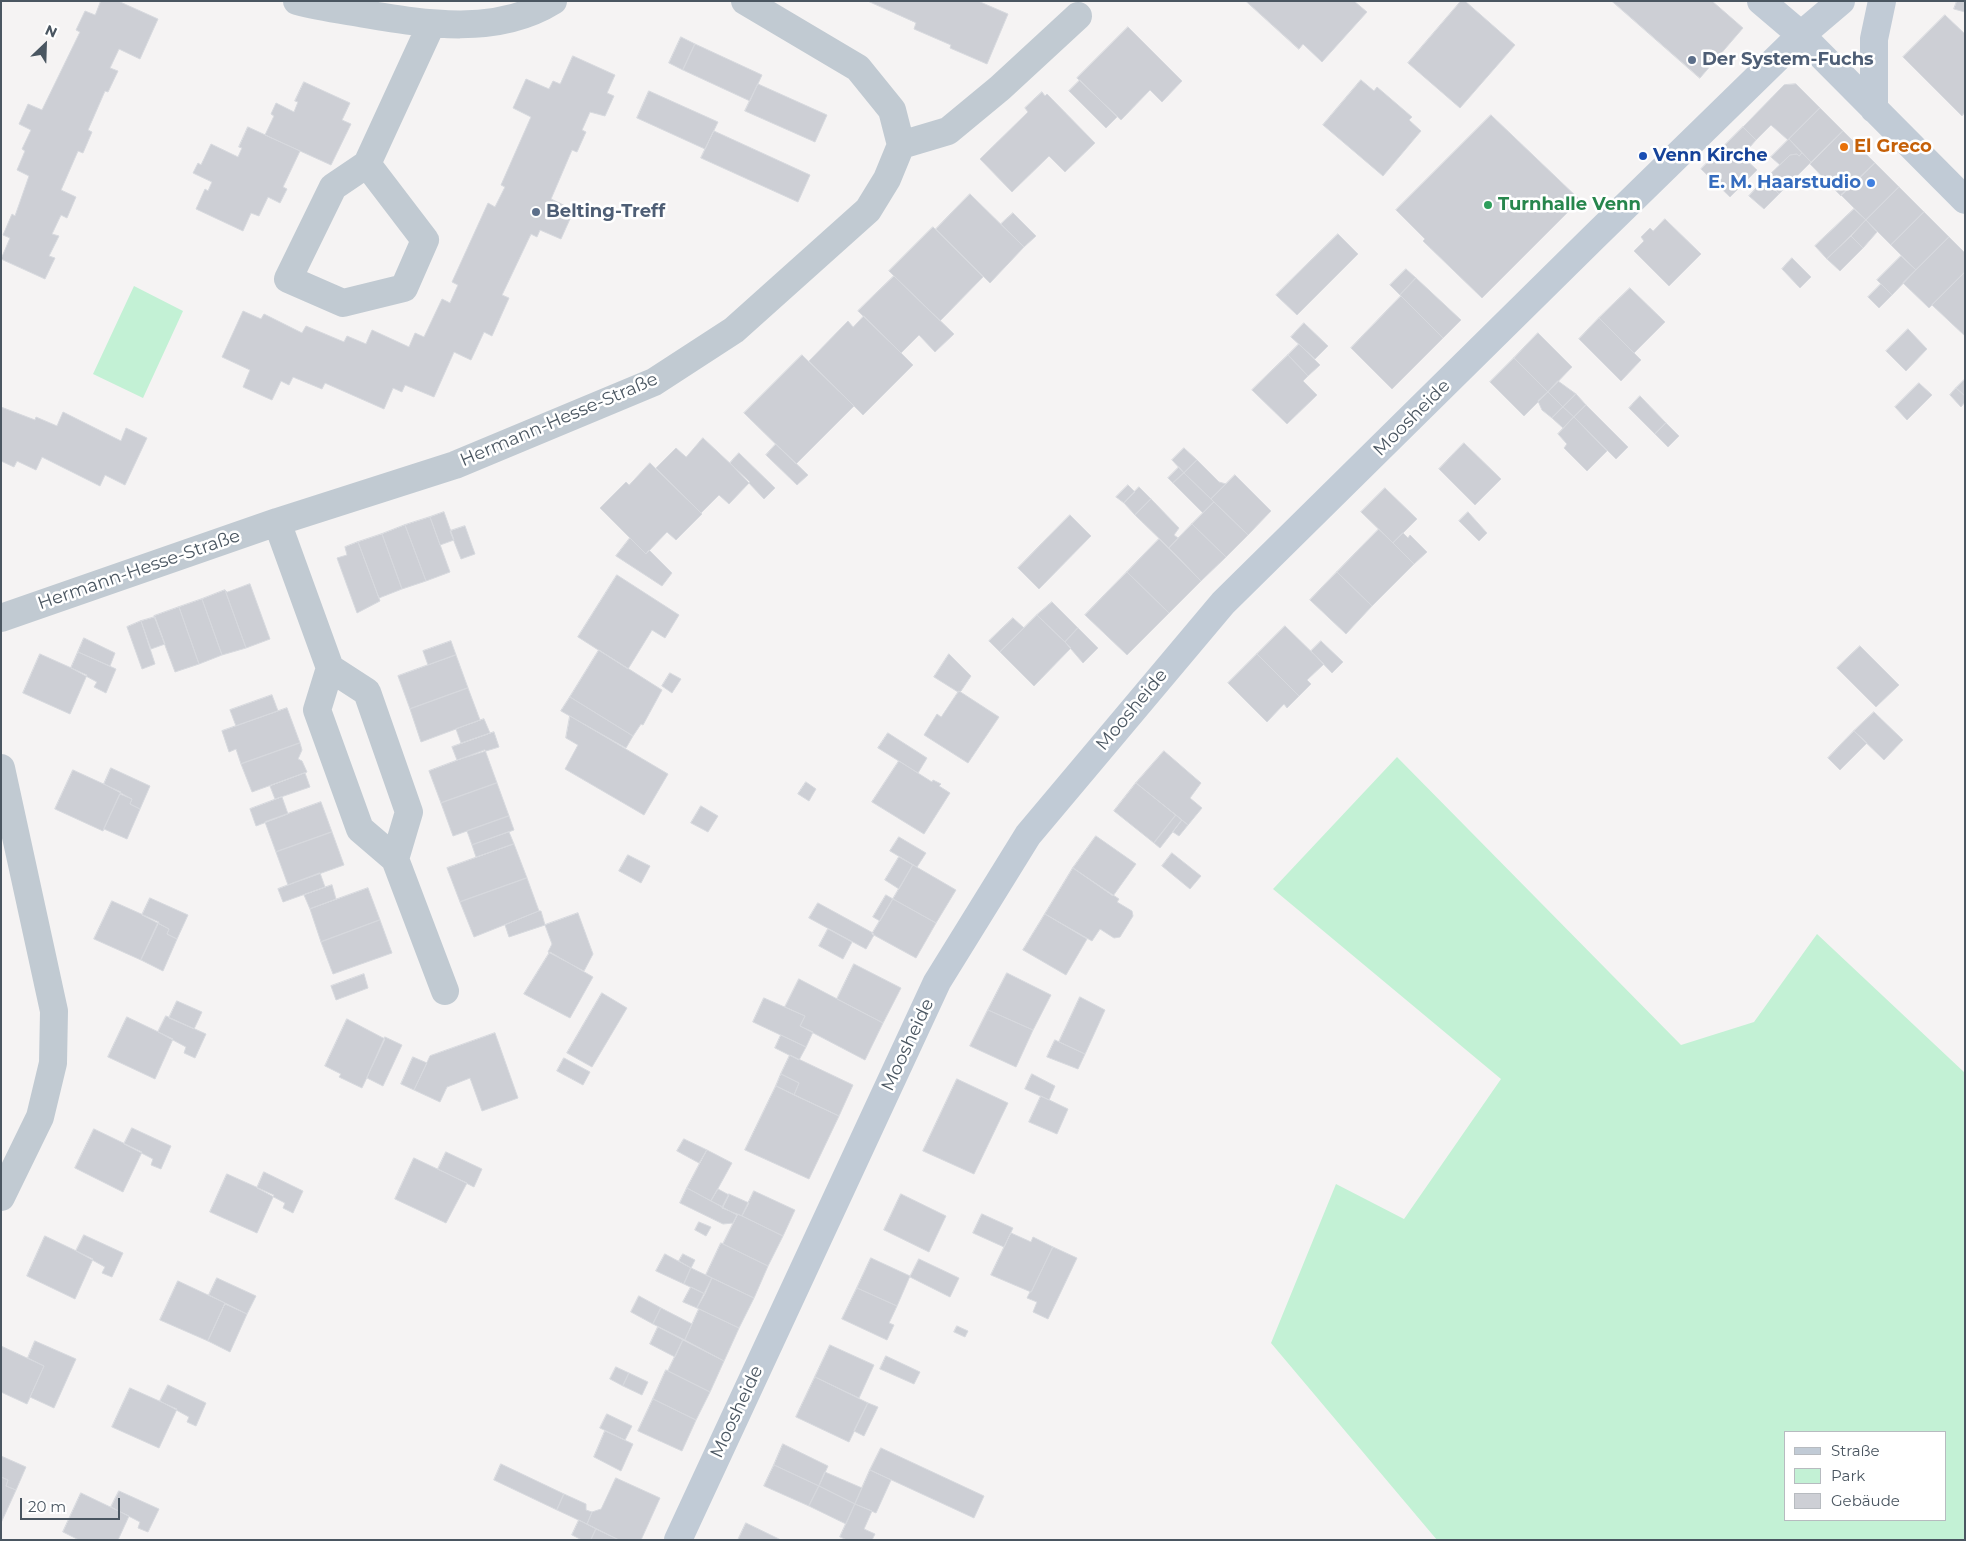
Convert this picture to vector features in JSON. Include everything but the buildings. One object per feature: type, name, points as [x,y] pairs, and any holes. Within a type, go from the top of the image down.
[{"type":"street","points":[[297,1],[431,25],[472,24],[513,18],[553,1]]},
{"type":"street","points":[[745,1],[858,68],[892,110],[901,145],[948,131],[1000,88],[1078,16]]},
{"type":"street","points":[[1761,1],[1801,35],[1965,200]]},
{"type":"street","name":"Moosheide","points":[[678,1540],[937,982],[1028,835],[1223,603],[1801,35],[1840,1]]},
{"type":"street","points":[[1874,109],[1874,39],[1882,1]]},
{"type":"street","points":[[367,164],[425,240],[404,288],[343,303],[288,279],[333,187],[367,164],[431,25]]},
{"type":"street","name":"Hermann-Hesse-Straße","points":[[1,618],[277,522],[455,465],[584,413],[654,382],[734,330],[868,210],[887,179],[901,145]]},
{"type":"street","points":[[277,522],[330,668],[367,692],[409,812],[395,859]]},
{"type":"street","points":[[330,668],[317,710],[360,829],[395,859],[444,990]]},
{"type":"street","points":[[1,768],[54,1011],[53,1064],[40,1117],[1,1198]]},
{"type":"green space","points":[[134,286],[183,311],[143,398],[93,374]]},
{"type":"green space","points":[[1397,757],[1681,1045],[1754,1022],[1817,934],[1965,1073],[1965,1540],[1437,1540],[1271,1343],[1336,1184],[1404,1219],[1501,1079],[1273,889]]},
{"type":"place","name":"Der System-Fuchs","points":[[1692,60]]},
{"type":"place","name":"El Greco","points":[[1844,147]]},
{"type":"place","name":"Venn Kirche","points":[[1643,156]]},
{"type":"place","name":"E. M. Haarstudio","points":[[1871,183]]},
{"type":"place","name":"Turnhalle Venn","points":[[1488,205]]},
{"type":"place","name":"Belting-Treff","points":[[536,212]]}]
